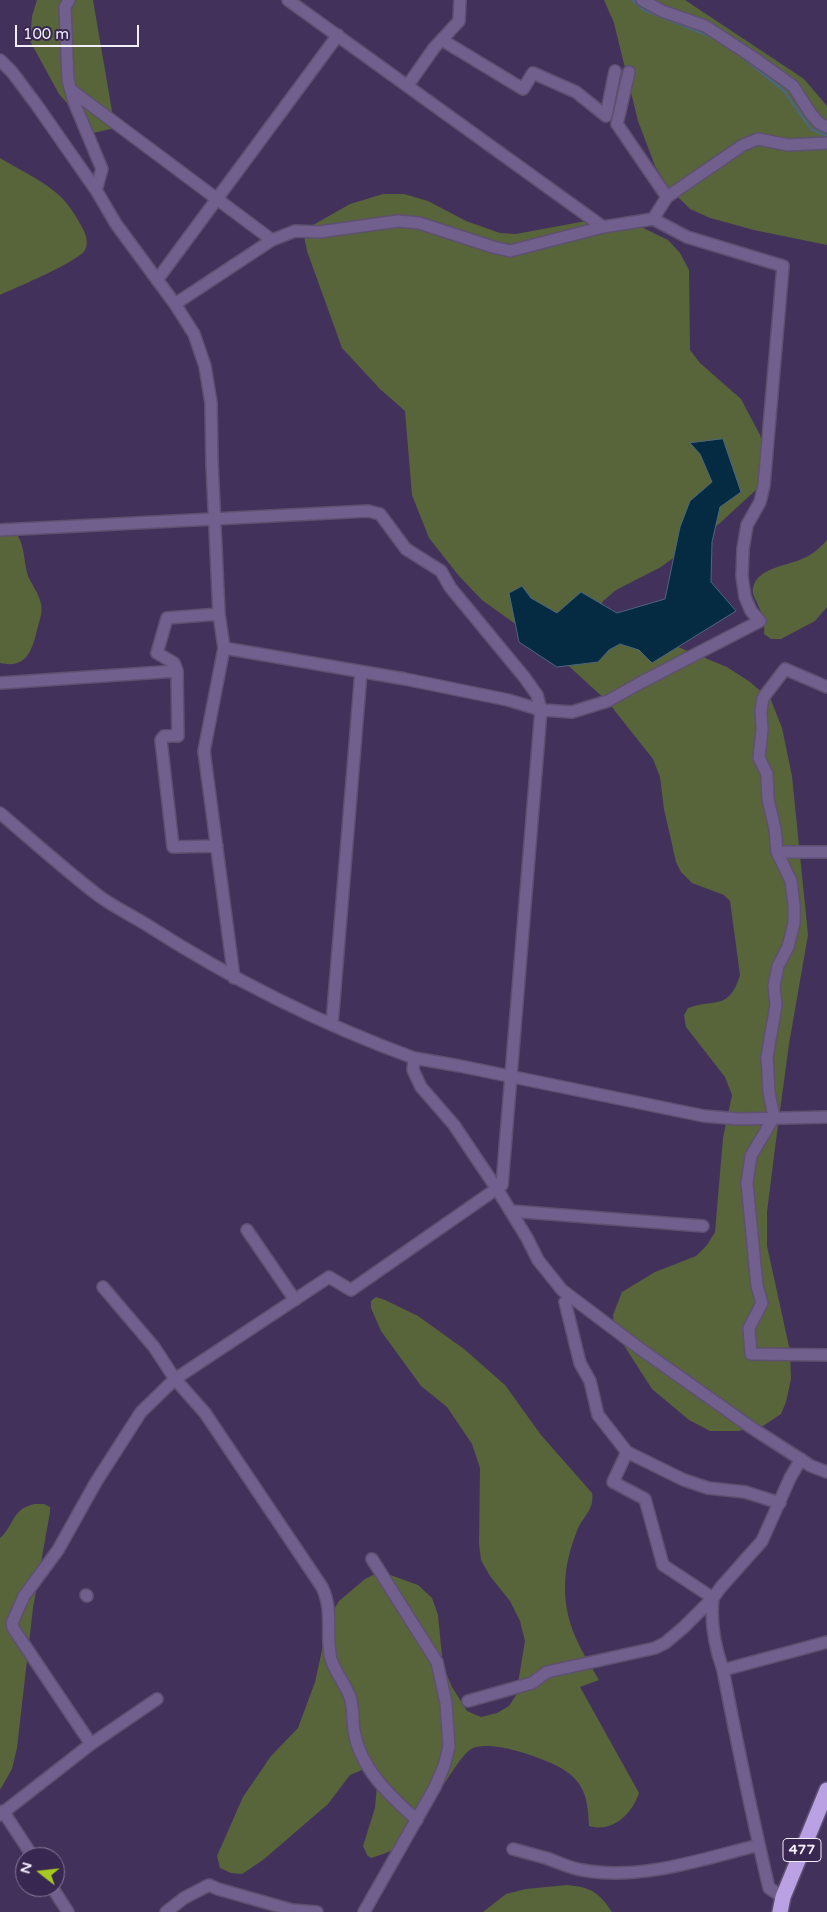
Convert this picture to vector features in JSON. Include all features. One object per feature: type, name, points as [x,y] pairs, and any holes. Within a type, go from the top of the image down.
[{"type":"highway","name":"477","points":[[781,1905],[827,1790]]},
{"type":"street","points":[[69,0],[66,8],[68,80],[74,102],[102,170],[96,190]]},
{"type":"street","points":[[288,0],[603,227]]},
{"type":"street","points":[[408,85],[459,21],[460,0]]},
{"type":"street","points":[[642,0],[662,11],[705,26],[744,51],[792,86],[811,114],[819,123],[827,127]]},
{"type":"street","points":[[157,280],[338,35]]},
{"type":"street","points":[[442,40],[523,89],[533,73],[576,92],[606,116],[614,71]]},
{"type":"street","points":[[0,60],[12,72],[36,104],[96,190],[116,224],[175,304],[194,334],[205,366],[211,402],[214,519],[224,648],[204,751],[234,978]]},
{"type":"street","points":[[629,72],[617,124],[667,197]]},
{"type":"street","points":[[71,90],[272,240]]},
{"type":"street","points":[[653,219],[667,197],[743,145],[758,139],[788,145],[827,143]]},
{"type":"street","points":[[175,304],[272,240],[295,231],[319,232],[398,221],[419,223],[493,247],[510,250],[603,227],[653,219],[687,237],[783,266],[764,485],[760,502],[747,525],[743,549],[742,576],[745,597],[751,611],[760,621],[608,701],[572,712],[542,710],[508,700],[224,648]]},
{"type":"street","points":[[0,530],[368,511],[380,514],[406,549],[441,571],[450,587],[525,678],[537,695],[542,710],[502,1184],[351,1290],[329,1277],[175,1379],[141,1412],[96,1482],[58,1550],[24,1596],[12,1623],[13,1628],[91,1744]]},
{"type":"street","points":[[217,846],[173,847],[161,740],[164,736],[178,736],[177,671],[174,663],[156,654],[167,618],[220,614]]},
{"type":"street","points":[[827,687],[785,669],[763,698],[759,758],[766,774],[768,799],[775,829],[777,852],[791,881],[794,923],[788,947],[778,966],[774,986],[776,1005],[766,1057],[769,1092],[774,1117],[751,1156],[747,1183],[757,1286],[762,1303],[749,1328],[751,1354],[827,1355]]},
{"type":"street","points":[[0,683],[177,671]]},
{"type":"street","points":[[332,1024],[361,672]]},
{"type":"street","points":[[0,813],[100,897],[190,953],[234,978],[332,1024],[376,1044],[414,1058],[704,1116],[739,1118],[827,1117]]},
{"type":"street","points":[[777,852],[827,852]]},
{"type":"street","points":[[414,1058],[413,1070],[421,1087],[454,1125],[528,1238],[538,1260],[562,1290],[752,1428],[811,1466],[826,1468]]},
{"type":"street","points":[[511,1211],[703,1226]]},
{"type":"street","points":[[247,1230],[295,1300]]},
{"type":"street","points":[[103,1287],[154,1347],[175,1379],[205,1413],[322,1587],[330,1612],[331,1660],[349,1695],[354,1714],[353,1730],[358,1748],[369,1768],[391,1797],[417,1820]]},
{"type":"street","points":[[571,1298],[565,1302],[580,1363],[590,1381],[598,1416],[627,1452],[684,1480],[708,1488],[745,1492],[780,1503]]},
{"type":"street","points":[[627,1452],[613,1482],[645,1499],[662,1565],[713,1598]]},
{"type":"street","points":[[468,1701],[532,1683],[548,1672],[655,1648],[665,1643],[713,1598],[762,1541],[790,1478],[801,1459]]},
{"type":"street","points":[[364,1912],[435,1787],[444,1766],[449,1747],[446,1703],[437,1662],[372,1559]]},
{"type":"street","points":[[713,1598],[711,1615],[742,1774],[770,1888],[781,1905]]},
{"type":"street","points":[[723,1670],[827,1642]]},
{"type":"street","points":[[26,1847],[2,1813],[91,1744],[157,1699]]},
{"type":"street","points":[[512,1849],[584,1871],[615,1873],[665,1869],[759,1845]]},
{"type":"street","points":[[166,1912],[184,1898],[209,1885],[292,1910],[317,1912]]},
{"type":"street","points":[[58,1897],[68,1912]]},
{"type":"green space","points":[[37,0],[93,0],[114,125],[111,129],[93,133],[59,94],[30,41],[32,16]]},
{"type":"green space","points":[[604,0],[685,0],[804,79],[827,106],[827,245],[754,230],[710,218],[690,209],[668,187],[655,166],[638,121],[614,23]]},
{"type":"green space","points":[[0,158],[40,181],[61,197],[81,225],[87,243],[85,250],[71,261],[0,295]]},
{"type":"green space","points":[[383,194],[404,194],[428,201],[466,221],[500,233],[516,234],[586,221],[612,221],[633,223],[668,240],[680,253],[689,270],[690,350],[700,363],[741,399],[760,435],[768,462],[758,488],[720,523],[661,567],[616,590],[602,602],[602,616],[727,667],[750,682],[771,700],[782,728],[792,776],[808,935],[789,1044],[767,1212],[767,1246],[790,1351],[791,1379],[786,1402],[781,1414],[763,1426],[738,1431],[710,1431],[689,1420],[652,1389],[614,1330],[613,1315],[622,1292],[655,1272],[696,1256],[707,1245],[715,1232],[723,1138],[732,1095],[725,1077],[686,1027],[684,1015],[688,1008],[726,999],[736,986],[740,975],[730,901],[724,895],[692,883],[681,872],[676,862],[664,809],[660,777],[653,759],[607,701],[550,649],[482,600],[459,576],[429,538],[412,495],[405,411],[380,389],[342,348],[307,251],[304,236],[306,229],[350,204]]},
{"type":"green space","points":[[0,526],[13,532],[19,538],[28,576],[39,597],[41,607],[40,620],[30,651],[22,661],[9,664],[0,663]]},
{"type":"green space","points":[[827,540],[827,607],[815,621],[781,639],[771,639],[764,634],[762,616],[753,594],[757,579],[770,570],[802,559],[819,548]]},
{"type":"green space","points":[[376,1297],[418,1316],[464,1349],[505,1385],[541,1435],[592,1493],[592,1504],[577,1531],[566,1570],[565,1596],[567,1609],[577,1642],[599,1680],[580,1687],[639,1793],[632,1808],[614,1824],[606,1827],[589,1826],[585,1795],[570,1774],[551,1763],[512,1750],[491,1746],[473,1748],[463,1757],[432,1803],[400,1843],[391,1851],[371,1858],[367,1855],[363,1846],[375,1808],[378,1775],[364,1769],[350,1775],[328,1804],[263,1860],[242,1874],[231,1873],[220,1868],[217,1856],[243,1797],[271,1756],[298,1728],[315,1682],[329,1618],[339,1601],[365,1579],[373,1575],[390,1575],[418,1585],[432,1598],[438,1615],[443,1666],[452,1687],[467,1711],[481,1717],[497,1713],[509,1706],[516,1695],[525,1641],[520,1621],[510,1601],[490,1576],[481,1560],[479,1544],[480,1468],[472,1444],[447,1407],[421,1386],[381,1331],[371,1308],[371,1301]]},
{"type":"green space","points":[[34,1504],[44,1504],[50,1507],[50,1512],[33,1608],[17,1748],[12,1769],[0,1790],[0,1538],[19,1512]]},
{"type":"green space","points":[[567,1885],[582,1887],[598,1895],[612,1912],[483,1912],[506,1894],[526,1889]]},
{"type":"water","points":[[723,439],[741,492],[720,507],[712,542],[711,582],[736,611],[652,663],[639,650],[620,644],[609,650],[598,662],[557,667],[519,642],[509,593],[522,586],[531,598],[557,613],[581,592],[617,613],[665,599],[680,527],[690,501],[712,482],[700,454],[690,443]]},
{"type":"waterway","points":[[632,0],[644,10],[714,38],[742,57],[784,91],[811,129],[827,136]]}]
